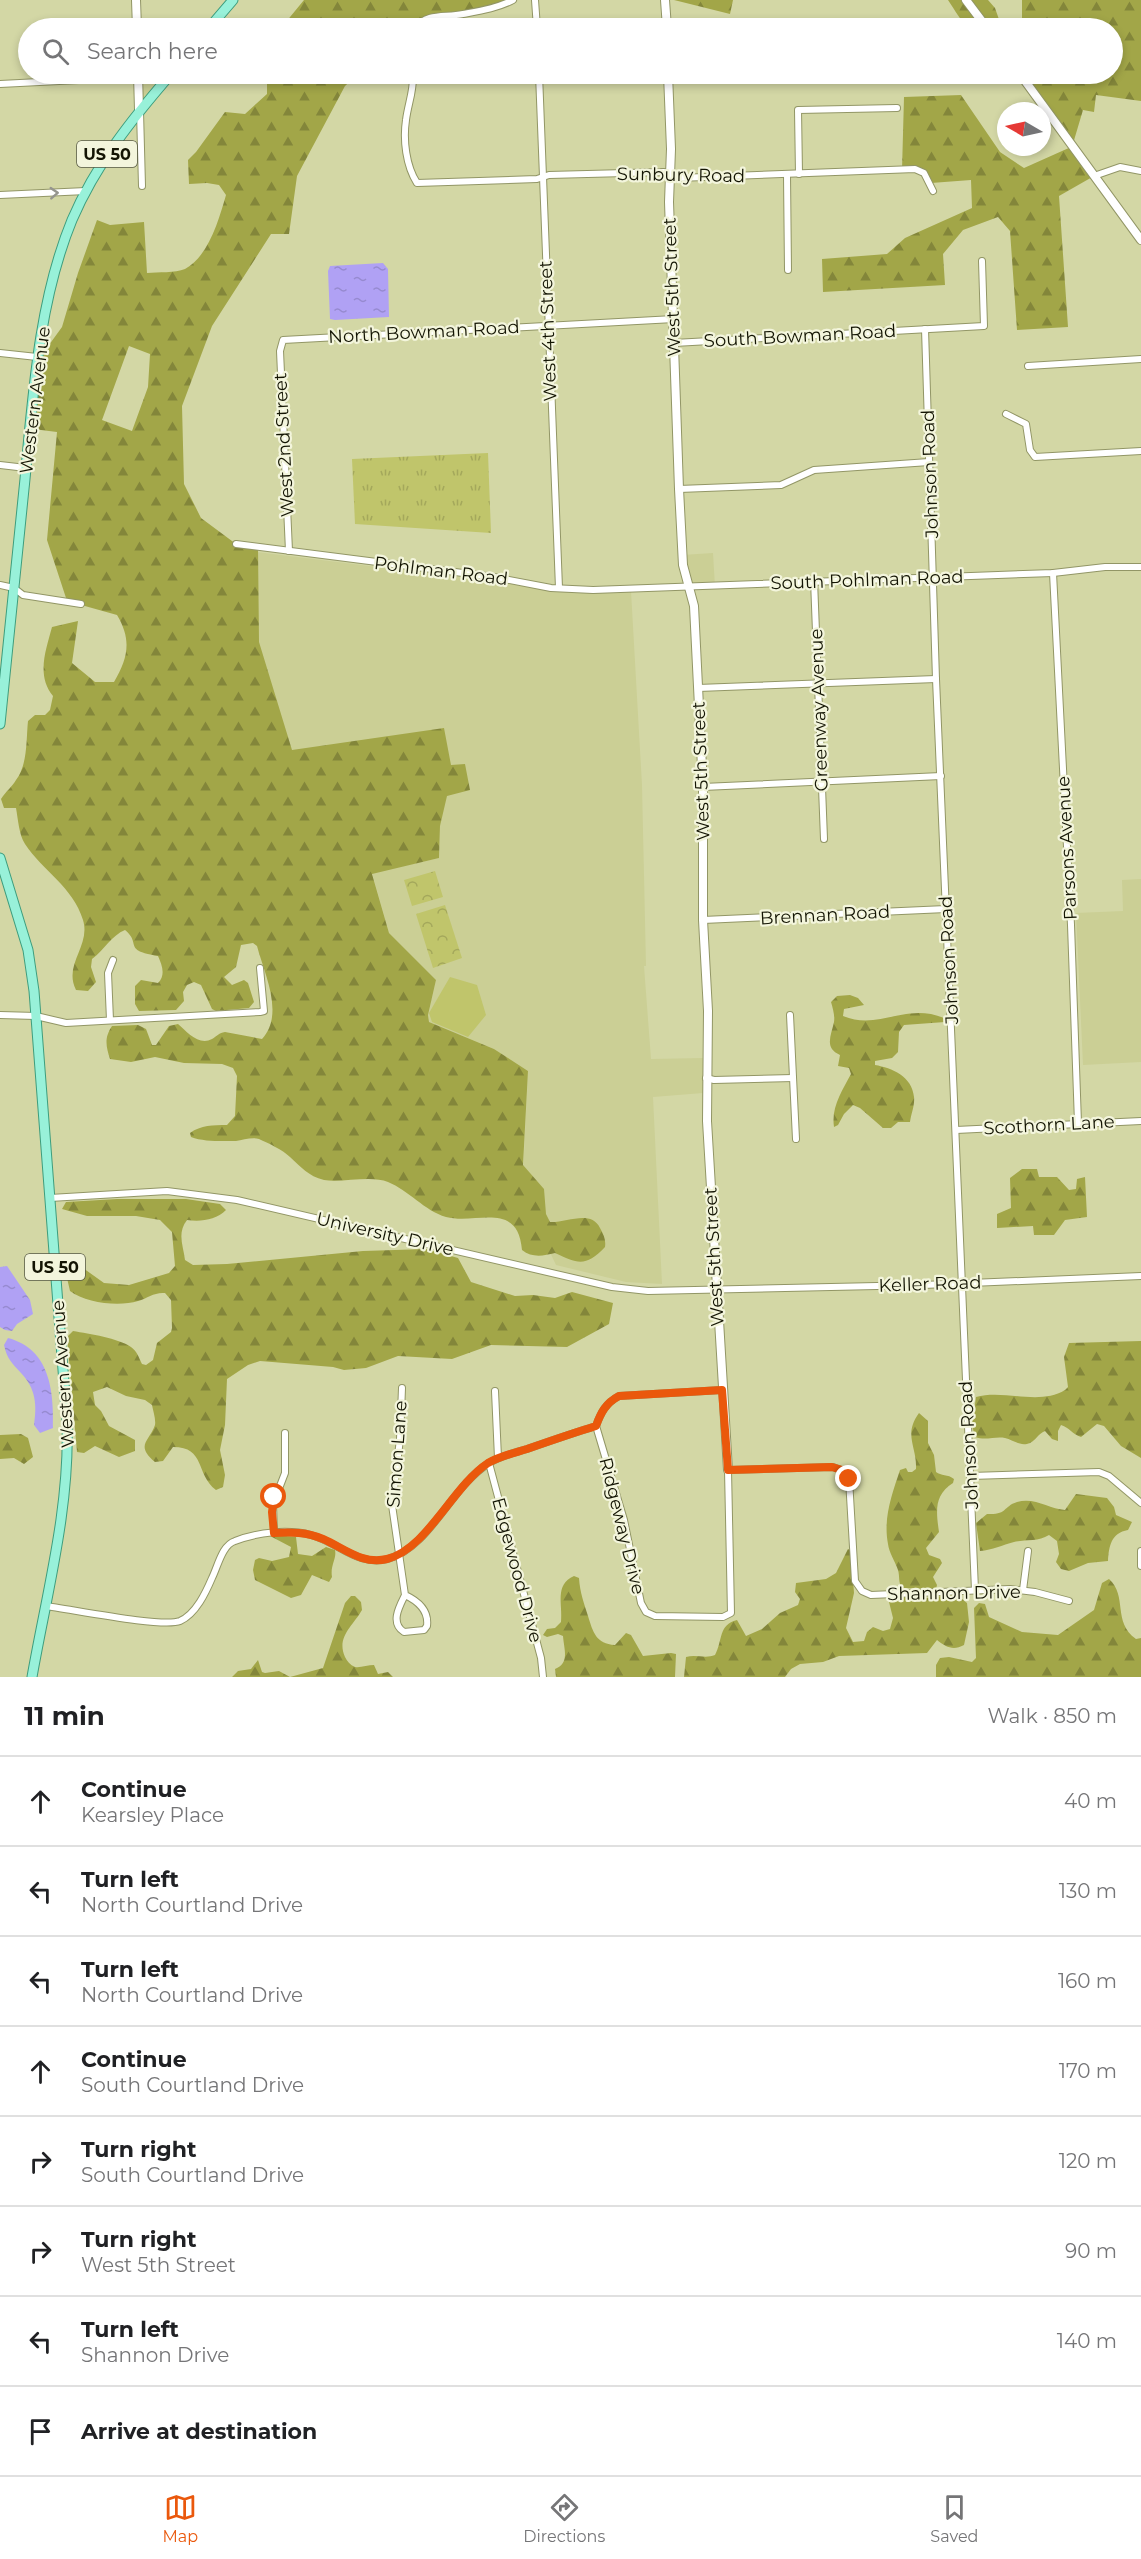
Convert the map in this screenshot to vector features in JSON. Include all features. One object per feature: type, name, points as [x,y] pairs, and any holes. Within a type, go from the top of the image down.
[{"type":"main road","points":[[218,18],[233,0]]},
{"type":"main road","name":"Western Avenue","points":[[0,724],[37,357],[60,259],[72,222],[101,162],[162,84]]},
{"type":"main road","name":"Western Avenue","points":[[0,858],[28,950],[36,1017],[68,1450],[63,1506],[32,1677]]},
{"type":"street","points":[[136,0],[137,18]]},
{"type":"street","points":[[429,18],[460,15],[513,0]]},
{"type":"street","points":[[535,0],[536,18]]},
{"type":"street","points":[[665,0],[666,18]]},
{"type":"street","points":[[966,0],[980,18]]},
{"type":"street","points":[[0,84],[18,83]]},
{"type":"street","points":[[139,84],[142,186]]},
{"type":"street","name":"Sunbury Road","points":[[412,84],[406,126],[408,161],[417,183],[549,175],[664,172],[678,178],[915,169],[924,173],[933,191]]},
{"type":"street","name":"West 4th Street","points":[[539,84],[559,588]]},
{"type":"street","name":"West 5th Street","points":[[668,84],[669,202],[679,489],[683,565],[694,606],[703,787],[703,920],[708,1011],[706,1078],[712,1221],[719,1289],[722,1390],[728,1470]]},
{"type":"street","points":[[1026,84],[1141,240]]},
{"type":"street","points":[[799,174],[798,110],[897,108]]},
{"type":"street","points":[[1094,176],[1120,167],[1141,171]]},
{"type":"street","points":[[787,175],[788,270]]},
{"type":"street","points":[[0,195],[86,191]]},
{"type":"street","name":"South Bowman Road","points":[[674,343],[984,326],[982,261]]},
{"type":"street","name":"North Bowman Road","points":[[283,340],[674,320]]},
{"type":"street","name":"Johnson Road","points":[[925,329],[936,679],[975,1590]]},
{"type":"street","name":"West 2nd Street","points":[[283,340],[280,351],[289,551]]},
{"type":"street","points":[[0,353],[37,357]]},
{"type":"street","points":[[1028,366],[1141,359]]},
{"type":"street","points":[[1006,414],[1026,424],[1030,453],[1035,457],[1141,451]]},
{"type":"street","points":[[679,489],[781,485],[814,470],[836,466],[929,462]]},
{"type":"street","points":[[0,465],[26,468]]},
{"type":"street","name":"Pohlman Road","points":[[236,544],[494,577],[559,588],[592,590]]},
{"type":"street","name":"South Pohlman Road","points":[[592,590],[688,588],[814,580],[1053,573],[1105,567],[1141,567]]},
{"type":"street","name":"Parsons Avenue","points":[[1053,573],[1078,1123]]},
{"type":"street","name":"Greenway Avenue","points":[[814,580],[824,839]]},
{"type":"street","points":[[0,585],[14,588],[23,595],[81,604]]},
{"type":"street","points":[[698,688],[936,679]]},
{"type":"street","points":[[703,787],[941,776]]},
{"type":"street","name":"Brennan Road","points":[[703,920],[946,909]]},
{"type":"street","points":[[110,1020],[108,973],[113,960]]},
{"type":"street","points":[[0,1015],[36,1017],[66,1023],[264,1011],[260,968]]},
{"type":"street","points":[[790,1015],[796,1139]]},
{"type":"street","points":[[706,1078],[714,1080],[793,1078]]},
{"type":"street","name":"Scothorn Lane","points":[[956,1130],[1141,1121]]},
{"type":"street","name":"University Drive","points":[[50,1198],[167,1191],[207,1195],[612,1287],[648,1292],[719,1289]]},
{"type":"street","name":"Keller Road","points":[[719,1289],[1141,1276]]},
{"type":"street","name":"Simon Lane","points":[[402,1388],[400,1439],[392,1505],[405,1595]]},
{"type":"street","points":[[45,1606],[159,1623],[181,1620],[198,1604],[208,1588],[222,1555],[231,1542],[244,1537],[298,1532],[312,1535],[365,1559],[386,1559],[399,1554],[424,1533],[453,1496],[489,1463],[596,1426],[609,1402],[619,1396],[722,1390]]},
{"type":"street","points":[[495,1391],[498,1458]]},
{"type":"street","name":"Ridgeway Drive","points":[[596,1426],[624,1520],[641,1603],[646,1612],[655,1616],[723,1617],[731,1613],[728,1470]]},
{"type":"street","points":[[274,1533],[273,1504],[285,1473],[285,1433]]},
{"type":"street","name":"Edgewood Drive","points":[[489,1463],[541,1658],[543,1677]]},
{"type":"street","name":"Shannon Drive","points":[[728,1470],[821,1466],[842,1470],[849,1479],[855,1581],[862,1591],[871,1595],[1023,1590],[1069,1601]]},
{"type":"street","points":[[971,1476],[1099,1472],[1108,1476],[1141,1503]]},
{"type":"street","points":[[1023,1590],[1028,1551]]},
{"type":"street","points":[[1141,1551],[1141,1566]]},
{"type":"street","points":[[405,1595],[421,1606],[427,1615],[427,1626],[424,1630],[404,1632],[397,1626],[397,1613],[405,1595]]},
{"type":"shaded area","points":[[141,84],[157,84],[141,102]]},
{"type":"shaded area","points":[[257,552],[562,592],[631,591],[642,785],[646,966],[644,966],[651,1059],[703,1058],[703,1093],[653,1097],[662,1284],[626,1282],[556,1265],[522,1193],[528,1071],[494,1049],[429,1022],[428,1015],[436,980],[389,933],[372,873],[439,858],[443,806],[288,756],[255,645]]},
{"type":"shaded area","points":[[713,553],[715,587],[689,588],[682,555]]},
{"type":"shaded area","points":[[1141,879],[1141,1062],[1083,1065],[1076,913],[1123,911],[1122,880]]},
{"type":"green space","points":[[304,0],[513,0],[501,5],[435,18],[289,18]]},
{"type":"green space","points":[[674,0],[733,0],[730,14]]},
{"type":"green space","points":[[948,0],[988,0],[995,8],[998,18],[959,18]]},
{"type":"green space","points":[[1022,0],[1141,0],[1141,101],[1096,95],[1094,112],[1083,110],[1072,147],[1094,176],[1059,196],[1068,327],[1017,330],[1010,231],[998,217],[963,230],[943,254],[945,285],[823,292],[822,259],[887,254],[905,238],[972,208],[971,180],[931,183],[924,173],[902,170],[904,97],[961,95],[997,148],[997,156],[1006,156],[1024,168],[1071,147],[1051,118],[1051,102],[1040,102],[1028,84],[1123,84],[1123,18],[1022,18]]},
{"type":"green space","points":[[267,84],[347,84],[297,176],[289,234],[271,234],[212,326],[182,406],[184,484],[201,518],[236,544],[258,547],[259,642],[292,750],[444,728],[451,765],[465,764],[470,790],[447,796],[440,826],[439,858],[372,874],[389,933],[436,980],[428,1015],[429,1022],[494,1049],[528,1071],[523,1165],[544,1189],[546,1214],[550,1222],[584,1218],[596,1222],[600,1228],[605,1247],[587,1261],[570,1260],[555,1253],[530,1254],[522,1250],[519,1235],[513,1225],[504,1220],[446,1217],[388,1182],[373,1179],[331,1181],[318,1178],[305,1171],[283,1152],[259,1139],[219,1141],[191,1137],[190,1133],[198,1128],[227,1125],[235,1116],[237,1076],[233,1068],[222,1064],[184,1063],[155,1057],[131,1062],[110,1059],[107,1046],[108,1034],[112,1026],[138,1025],[146,1029],[152,1045],[156,1045],[169,1026],[178,1024],[202,1041],[207,1041],[225,1032],[262,1039],[269,1029],[272,1006],[268,981],[257,946],[253,943],[241,945],[236,967],[224,977],[232,985],[244,980],[248,983],[254,1002],[249,1008],[216,1011],[212,1009],[201,985],[194,982],[187,985],[183,992],[184,1001],[176,1010],[139,1011],[135,1004],[135,986],[141,980],[158,983],[162,977],[161,963],[158,956],[136,949],[130,935],[125,930],[116,935],[92,959],[91,967],[96,982],[88,991],[76,990],[73,972],[83,938],[83,920],[72,898],[25,844],[20,832],[16,808],[4,808],[1,799],[23,767],[28,721],[35,715],[45,715],[50,710],[53,696],[45,680],[44,662],[52,627],[78,621],[72,663],[95,682],[114,682],[126,649],[125,633],[117,615],[67,601],[47,540],[57,432],[33,429],[41,356],[62,327],[97,220],[110,225],[144,222],[147,273],[185,269],[201,255],[212,236],[226,195],[219,185],[189,184],[188,160],[225,112],[245,114],[267,94]],"holes":[[[129,346],[150,354],[148,387],[132,431],[102,420]]]},
{"type":"green space","points":[[488,453],[491,533],[355,524],[352,459]]},
{"type":"green space","points":[[435,871],[443,897],[412,906],[404,880]]},
{"type":"green space","points":[[445,905],[462,958],[433,968],[416,914]]},
{"type":"green space","points":[[450,977],[477,985],[486,1015],[468,1037],[432,1022],[429,1013]]},
{"type":"green space","points":[[850,995],[858,998],[864,1005],[844,1009],[843,1016],[856,1020],[917,1013],[944,1018],[945,1022],[904,1025],[899,1032],[898,1052],[892,1058],[875,1061],[875,1065],[900,1074],[909,1084],[914,1100],[910,1122],[898,1122],[891,1128],[883,1128],[860,1108],[853,1105],[834,1127],[836,1106],[851,1074],[849,1068],[838,1066],[840,1055],[830,1045],[834,1020],[831,1002],[837,996]]},
{"type":"green space","points":[[1022,1169],[1037,1169],[1039,1177],[1057,1177],[1069,1190],[1076,1189],[1077,1179],[1085,1177],[1087,1217],[1065,1220],[1054,1235],[1034,1235],[1033,1226],[997,1228],[997,1214],[1011,1208],[1010,1178]]},
{"type":"green space","points":[[186,1199],[220,1204],[226,1210],[218,1216],[198,1221],[187,1220],[184,1225],[182,1239],[185,1260],[193,1265],[363,1251],[426,1249],[458,1258],[471,1282],[515,1296],[533,1295],[555,1298],[572,1292],[613,1303],[609,1324],[567,1347],[491,1345],[452,1359],[398,1356],[366,1368],[344,1370],[333,1367],[260,1361],[248,1365],[227,1379],[225,1425],[220,1450],[225,1475],[223,1487],[216,1490],[209,1484],[196,1456],[191,1451],[173,1447],[163,1461],[155,1462],[145,1447],[155,1425],[152,1405],[145,1400],[126,1396],[107,1387],[93,1392],[95,1405],[109,1426],[135,1440],[135,1451],[119,1457],[95,1446],[84,1453],[77,1452],[67,1337],[73,1331],[119,1341],[133,1349],[142,1364],[146,1365],[153,1360],[157,1343],[171,1332],[172,1328],[171,1300],[165,1293],[154,1294],[130,1303],[112,1304],[94,1301],[70,1291],[67,1278],[75,1268],[83,1268],[104,1283],[129,1285],[169,1273],[175,1266],[172,1232],[160,1220],[136,1216],[87,1216],[62,1209],[66,1202]]},
{"type":"green space","points":[[1141,1341],[1141,1458],[1121,1446],[1104,1426],[1097,1424],[1081,1437],[1061,1425],[1058,1431],[1058,1441],[1052,1439],[1045,1431],[1026,1444],[1005,1438],[975,1437],[972,1425],[976,1397],[998,1395],[1044,1397],[1055,1395],[1068,1387],[1064,1357],[1069,1343]]},
{"type":"green space","points":[[919,1413],[928,1421],[928,1443],[934,1455],[936,1472],[954,1479],[939,1498],[937,1510],[939,1532],[926,1548],[929,1555],[940,1559],[942,1563],[933,1577],[937,1585],[936,1589],[902,1588],[887,1534],[889,1506],[900,1470],[906,1468],[908,1472],[912,1472],[916,1469],[911,1434],[914,1421]]},
{"type":"green space","points":[[21,1434],[28,1438],[33,1457],[24,1464],[14,1458],[0,1459],[0,1435]]},
{"type":"green space","points":[[1076,1494],[1107,1498],[1114,1507],[1116,1515],[1132,1522],[1128,1530],[1114,1537],[1108,1561],[1088,1563],[1069,1571],[1061,1569],[1056,1562],[1059,1554],[1057,1541],[1049,1535],[1041,1539],[1014,1542],[980,1551],[976,1523],[987,1514],[1002,1512],[1012,1504],[1024,1501],[1065,1510]]},
{"type":"green space","points":[[277,1535],[296,1537],[298,1554],[312,1556],[326,1547],[335,1550],[332,1577],[329,1582],[312,1575],[301,1595],[291,1598],[255,1580],[253,1570],[255,1560],[259,1558],[272,1561],[289,1557],[291,1547],[272,1537]]},
{"type":"green space","points":[[848,1549],[851,1551],[854,1593],[846,1628],[853,1642],[864,1641],[867,1632],[873,1627],[883,1631],[890,1629],[893,1618],[889,1602],[897,1596],[925,1598],[950,1595],[958,1596],[967,1603],[969,1622],[964,1645],[956,1648],[950,1647],[937,1640],[927,1653],[839,1656],[823,1662],[800,1664],[791,1669],[785,1677],[684,1677],[686,1657],[715,1655],[727,1625],[737,1620],[746,1636],[762,1629],[780,1613],[798,1605],[800,1599],[795,1592],[796,1583],[826,1579],[836,1573]]},
{"type":"green space","points":[[574,1576],[579,1578],[590,1622],[599,1640],[615,1645],[626,1633],[631,1635],[643,1656],[676,1654],[675,1677],[556,1677],[555,1669],[564,1660],[563,1636],[543,1635],[547,1629],[555,1628],[561,1622],[562,1590],[564,1584]]},
{"type":"green space","points":[[1109,1579],[1118,1593],[1124,1625],[1136,1639],[1141,1638],[1141,1677],[936,1677],[936,1665],[940,1658],[949,1657],[972,1662],[976,1658],[974,1608],[979,1603],[985,1604],[989,1617],[1022,1632],[1058,1635],[1094,1610],[1102,1583]]},
{"type":"green space","points":[[351,1596],[355,1596],[361,1602],[362,1610],[344,1638],[345,1657],[355,1667],[374,1665],[378,1674],[388,1672],[393,1677],[290,1677],[323,1668],[345,1603]]},
{"type":"green space","points":[[258,1660],[262,1672],[279,1671],[290,1677],[232,1677],[238,1671],[251,1669]]},
{"type":"water","points":[[383,263],[388,269],[389,317],[330,319],[328,271],[330,266]]},
{"type":"water","points":[[7,1266],[30,1300],[33,1314],[17,1324],[12,1331],[0,1327],[0,1267]]},
{"type":"water","points":[[8,1338],[33,1352],[47,1373],[52,1400],[53,1428],[40,1433],[34,1425],[35,1404],[32,1391],[7,1354],[4,1345]]},
{"type":"route","points":[[274,1497],[272,1512],[274,1533],[298,1532],[312,1535],[355,1556],[365,1559],[386,1559],[399,1554],[424,1533],[453,1496],[489,1463],[596,1426],[609,1402],[619,1396],[722,1390],[728,1470],[821,1466],[842,1470],[849,1479]]}]
